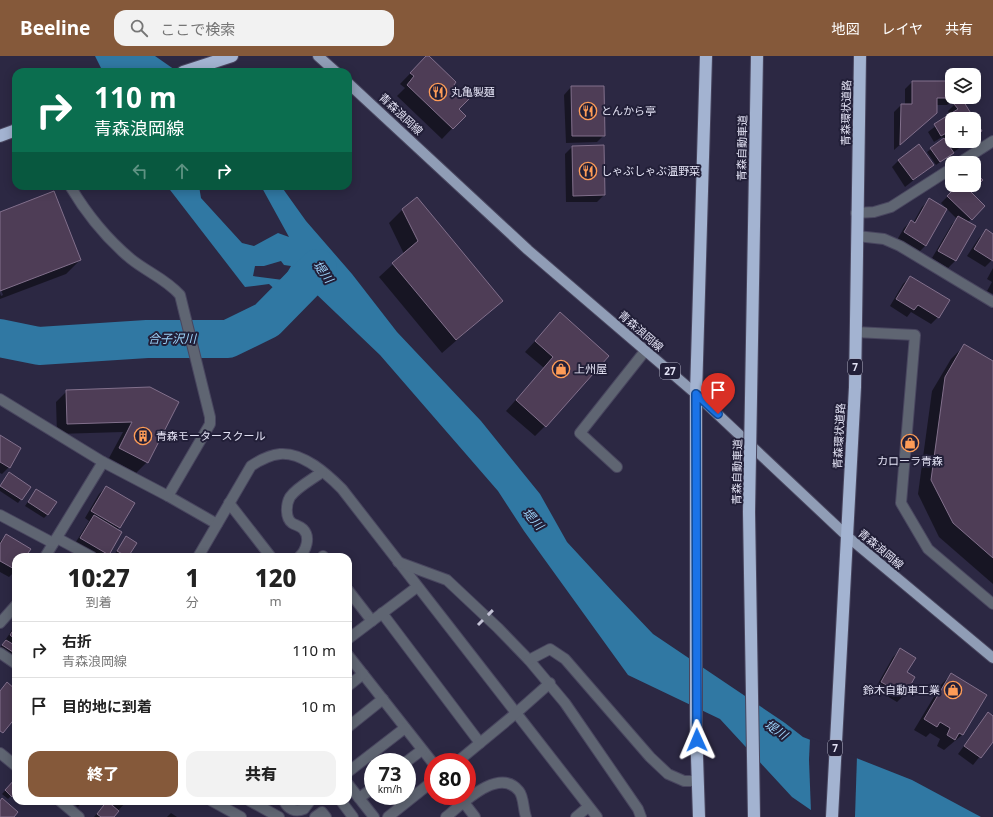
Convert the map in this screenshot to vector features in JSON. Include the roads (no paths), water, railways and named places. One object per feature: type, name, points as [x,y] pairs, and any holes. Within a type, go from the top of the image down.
[{"type":"highway","points":[[699,817],[696,394],[706,56]]},
{"type":"highway","name":"青森自動車道","points":[[754,817],[749,512],[757,56]]},
{"type":"highway","name":"青森環状道路","points":[[832,817],[848,537],[855,332],[860,56]]},
{"type":"highway","points":[[195,68],[227,57]]},
{"type":"highway","points":[[0,136],[12,132]]},
{"type":"main road","points":[[318,56],[332,68]]},
{"type":"main road","name":"青森浪岡線","points":[[352,87],[528,250],[696,394],[848,537],[993,658]]},
{"type":"street","points":[[970,156],[993,141]]},
{"type":"street","points":[[856,213],[874,212],[891,207],[945,172]]},
{"type":"street","points":[[73,190],[109,238],[132,260],[171,284],[180,295],[185,310],[210,417],[210,424],[168,496]]},
{"type":"street","points":[[857,236],[884,239],[900,246],[993,302]]},
{"type":"street","points":[[855,332],[915,335],[901,503],[928,549],[993,604]]},
{"type":"street","points":[[618,467],[580,433],[646,350]]},
{"type":"street","points":[[0,399],[103,462],[217,524]]},
{"type":"street","points":[[200,553],[251,466],[264,458],[281,454],[296,456],[322,472],[342,489],[515,714],[597,817]]},
{"type":"street","points":[[47,553],[103,462]]},
{"type":"street","points":[[302,553],[306,548],[306,536],[303,529],[292,523],[288,518],[288,501],[293,494],[322,472]]},
{"type":"street","points":[[229,503],[266,553]]},
{"type":"street","points":[[0,515],[83,553]]},
{"type":"street","points":[[398,562],[447,580],[483,613],[529,660],[550,683],[623,786],[638,809],[641,817]]},
{"type":"street","points":[[352,636],[417,587]]},
{"type":"street","points":[[352,595],[372,621]]},
{"type":"street","points":[[0,623],[12,610]]},
{"type":"street","points":[[382,613],[480,743]]},
{"type":"street","points":[[529,660],[550,649],[565,659],[663,770],[668,774],[684,780],[698,781]]},
{"type":"street","points":[[0,653],[12,661]]},
{"type":"street","points":[[352,660],[425,753]]},
{"type":"street","points":[[352,683],[363,674]]},
{"type":"street","points":[[467,753],[550,683]]},
{"type":"street","points":[[352,724],[383,699]]},
{"type":"street","points":[[352,769],[405,728]]},
{"type":"street","points":[[416,754],[422,750]]},
{"type":"street","points":[[0,753],[12,763]]},
{"type":"street","points":[[476,791],[489,784],[498,782],[508,784],[520,792],[526,817]]},
{"type":"street","points":[[388,817],[424,788]]},
{"type":"street","points":[[352,789],[374,817]]},
{"type":"street","points":[[359,798],[364,794]]},
{"type":"street","points":[[65,805],[79,817]]},
{"type":"street","points":[[219,805],[241,817]]},
{"type":"street","points":[[257,805],[279,817]]},
{"type":"street","points":[[288,805],[291,809],[300,811],[308,805]]},
{"type":"street","points":[[344,805],[353,817]]},
{"type":"street","points":[[446,817],[456,805]]},
{"type":"street","points":[[466,805],[475,817]]},
{"type":"street","points":[[576,817],[588,807]]},
{"type":"street","points":[[315,817],[322,812],[326,817]]},
{"type":"water","points":[[95,56],[155,56],[172,68],[101,68]]},
{"type":"water","name":"堤川","points":[[170,190],[200,190],[201,198],[242,243],[254,246],[278,233],[289,237],[263,190],[284,190],[306,221],[352,274],[397,332],[481,421],[540,494],[567,542],[653,634],[785,723],[803,737],[912,780],[981,817],[821,817],[792,797],[720,719],[628,675],[524,531],[498,491],[380,355],[314,292],[289,302],[269,284],[245,287]],"holes":[[[281,261],[284,265],[291,266],[283,280],[253,276],[255,266],[264,266]]]},
{"type":"waterway","name":"合子沢川","points":[[0,338],[39,346],[147,339],[228,339],[267,320],[318,268]]},
{"type":"railway","points":[[478,625],[496,607]]},
{"type":"place","name":"丸亀製麺","points":[[438,92]]},
{"type":"place","name":"とんから亭","points":[[588,111]]},
{"type":"place","name":"しゃぶしゃぶ温野菜","points":[[588,171]]},
{"type":"place","name":"上州屋","points":[[561,369]]},
{"type":"place","name":"青森モータースクール","points":[[143,436]]},
{"type":"place","name":"カローラ青森","points":[[910,443]]},
{"type":"place","name":"鈴木自動車工業","points":[[953,690]]}]
